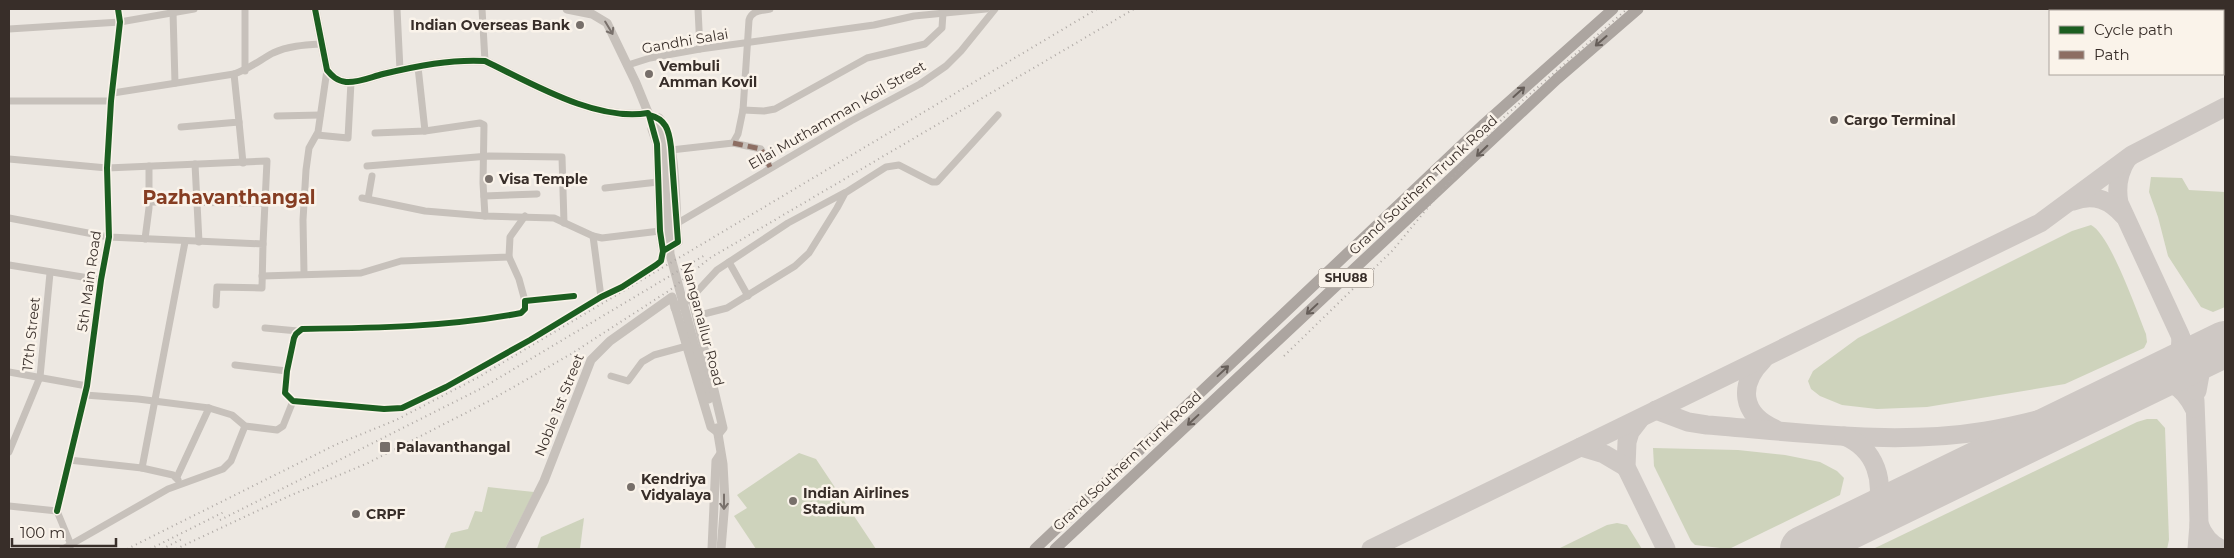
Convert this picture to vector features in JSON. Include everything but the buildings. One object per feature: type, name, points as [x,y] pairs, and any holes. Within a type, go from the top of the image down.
[{"type":"main road","name":"Grand Southern Trunk Road","points":[[1035,549],[1484,124],[1613,9]]},
{"type":"main road","name":"Grand Southern Trunk Road","points":[[1055,549],[1557,79],[1638,9]]},
{"type":"street","name":"5th Main Road","points":[[57,511],[87,386],[101,280],[109,237],[107,168],[111,101],[120,22],[118,9]]},
{"type":"street","points":[[9,29],[120,22],[194,9]]},
{"type":"street","points":[[245,9],[245,71]]},
{"type":"street","points":[[304,274],[303,220],[306,170],[309,148],[317,136],[327,70],[320,44],[315,9]]},
{"type":"street","points":[[397,9],[400,70]]},
{"type":"street","points":[[482,9],[485,61]]},
{"type":"street","points":[[298,331],[294,338],[287,371],[285,393],[294,400],[384,409],[402,408],[454,383],[530,340],[622,287],[661,261],[663,251],[660,230],[657,144],[648,114],[610,27],[604,20],[592,14],[567,9]]},
{"type":"street","points":[[698,9],[700,49]]},
{"type":"street","name":"Gandhi Salai","points":[[746,43],[750,16],[755,12],[770,9]]},
{"type":"street","name":"Gandhi Salai","points":[[628,65],[650,58],[700,49],[846,30],[914,16],[986,9]]},
{"type":"street","name":"Ellai Muthamman Koil Street","points":[[676,224],[770,167],[920,84],[946,66],[961,51],[995,9]]},
{"type":"street","points":[[172,12],[175,83]]},
{"type":"street","points":[[743,110],[764,111],[775,109],[866,58],[924,44],[942,28],[944,13]]},
{"type":"street","points":[[733,143],[738,134],[743,110],[746,43]]},
{"type":"street","points":[[113,93],[234,74],[245,71],[274,53],[287,48],[320,44]]},
{"type":"street","points":[[327,70],[338,80],[351,82],[400,70],[456,60],[485,61],[574,102],[624,114],[648,114],[659,118],[663,121],[669,134],[678,242],[663,251]]},
{"type":"street","points":[[418,67],[425,131]]},
{"type":"street","points":[[234,74],[242,163]]},
{"type":"street","points":[[317,136],[348,138],[351,82]]},
{"type":"street","points":[[9,101],[111,101]]},
{"type":"street","name":"Nanganallur Road","points":[[648,114],[659,130],[662,140],[670,254],[680,297],[719,433],[725,501],[721,549]]},
{"type":"street","points":[[277,116],[320,115]]},
{"type":"street","points":[[689,299],[696,316],[723,428],[719,433],[711,427],[675,308],[689,299],[717,270],[788,223],[845,193],[886,167],[895,164],[932,182],[937,182],[998,115]]},
{"type":"street","points":[[181,127],[238,122]]},
{"type":"street","points":[[375,133],[425,131],[480,123],[484,125],[485,216]]},
{"type":"street","points":[[671,150],[733,143],[761,149],[770,167]]},
{"type":"street","points":[[367,166],[484,157],[562,157],[564,223]]},
{"type":"street","points":[[9,159],[107,168],[267,161],[262,288],[217,287],[216,306]]},
{"type":"street","points":[[195,164],[199,242]]},
{"type":"street","points":[[145,239],[149,202],[149,166]]},
{"type":"street","points":[[372,176],[365,198],[425,211],[485,216],[554,218],[594,236],[609,237],[660,230]]},
{"type":"street","points":[[604,188],[658,182]]},
{"type":"street","points":[[696,316],[728,308],[804,259],[823,232],[845,193]]},
{"type":"street","points":[[484,196],[537,194]]},
{"type":"street","points":[[149,202],[266,202]]},
{"type":"street","points":[[265,328],[298,331],[476,321],[521,313],[525,309],[525,301],[519,279],[509,257],[510,237],[524,216]]},
{"type":"street","points":[[9,218],[109,237],[185,242],[263,244]]},
{"type":"street","points":[[594,236],[602,297]]},
{"type":"street","points":[[142,468],[185,242]]},
{"type":"street","points":[[262,276],[361,274],[401,262],[509,257]]},
{"type":"street","points":[[729,262],[748,296]]},
{"type":"street","points":[[9,265],[101,280]]},
{"type":"street","name":"17th Street","points":[[9,452],[40,377],[50,273]]},
{"type":"street","points":[[525,301],[574,296]]},
{"type":"street","name":"Noble 1st Street","points":[[510,549],[544,480],[590,360],[610,341],[672,297],[675,308]]},
{"type":"street","points":[[611,376],[628,381],[642,362],[654,355],[687,346]]},
{"type":"street","points":[[235,365],[287,371]]},
{"type":"street","points":[[9,372],[87,386]]},
{"type":"street","points":[[85,395],[209,408],[232,415],[245,426],[280,430],[294,400]]},
{"type":"street","points":[[178,481],[209,408]]},
{"type":"street","points":[[63,549],[168,489],[178,481],[228,466],[245,426]]},
{"type":"street","name":"Nanganallur Road","points":[[712,549],[716,461],[720,455]]},
{"type":"street","points":[[69,460],[142,468],[178,481]]},
{"type":"street","points":[[9,506],[57,511],[71,545]]},
{"type":"green space","points":[[2151,177],[2182,178],[2189,190],[2225,192],[2225,307],[2213,312],[2201,307],[2168,256],[2158,217],[2149,192]]},
{"type":"green space","points":[[2091,225],[2098,231],[2106,243],[2122,275],[2146,334],[2147,342],[2144,348],[2065,384],[1927,407],[1877,409],[1842,405],[1820,396],[1811,389],[1808,381],[1813,371],[1858,338],[2072,231]]},
{"type":"green space","points":[[2157,419],[2165,428],[2169,540],[2167,549],[1873,549],[2137,422]]},
{"type":"green space","points":[[1653,448],[1738,450],[1785,455],[1820,462],[1837,471],[1844,478],[1840,495],[1729,549],[1695,545],[1691,541],[1654,466]]},
{"type":"green space","name":"Indian Airlines Stadium","points":[[799,453],[816,459],[876,549],[756,549],[734,516],[747,508],[737,495]]},
{"type":"green space","points":[[488,487],[534,492],[505,549],[444,549],[451,533],[468,529],[475,511],[482,512]]},
{"type":"green space","points":[[584,518],[580,549],[537,549],[541,537]]},
{"type":"green space","points":[[1617,523],[1627,525],[1642,549],[1558,549],[1607,525]]},
{"type":"taxiway","points":[[1371,549],[2040,223],[2132,155],[2225,107]]},
{"type":"taxiway","points":[[2127,159],[2118,180],[2119,203],[2180,335],[2189,361],[2195,401],[2199,524],[2197,549]]},
{"type":"taxiway","points":[[2073,201],[2095,198],[2107,202],[2124,216]]},
{"type":"taxiway","points":[[2168,371],[2180,353],[2181,338]]},
{"type":"taxiway","points":[[2197,391],[2201,369],[2219,347]]},
{"type":"taxiway","points":[[1763,360],[1750,379],[1747,398],[1755,415],[1775,429]]},
{"type":"taxiway","points":[[2143,383],[2161,382],[2174,385],[2184,393],[2194,408]]},
{"type":"taxiway","points":[[1656,410],[1688,422],[1707,425],[1881,438],[1951,435],[1985,431],[2050,417],[2114,397]]},
{"type":"taxiway","points":[[1640,419],[1630,432],[1627,442],[1626,467],[1666,549]]},
{"type":"taxiway","points":[[1844,436],[1864,449],[1876,468],[1879,490],[1875,514]]},
{"type":"taxiway","points":[[1581,447],[1604,454],[1626,467]]},
{"type":"taxiway","points":[[2199,524],[2207,539],[2221,549]]},
{"type":"runway","points":[[1803,549],[2225,344]]},
{"type":"railway","points":[[127,549],[335,445],[396,420],[477,378],[1097,9]]},
{"type":"railway","points":[[176,549],[289,496],[368,463],[489,401],[571,354],[670,290],[710,258],[1134,9]]},
{"type":"railway","points":[[1284,356],[1393,250],[1506,115],[1627,9]]},
{"type":"railway","points":[[220,520],[482,388],[705,255]]},
{"type":"railway","points":[[150,549],[226,511]]},
{"type":"railway","points":[[162,549],[182,539]]},
{"type":"marked path","points":[[733,143],[761,149],[770,167]]},
{"type":"cycle path","points":[[57,511],[87,386],[101,280],[109,237],[107,168],[111,101],[120,22],[118,9]]},
{"type":"cycle path","points":[[315,9],[327,70],[340,81],[360,81],[396,71],[434,64],[485,61],[564,99],[607,112],[648,113]]},
{"type":"cycle path","points":[[574,296],[525,301],[525,309],[521,313],[494,318],[439,324],[302,329],[294,338],[287,371],[285,393],[293,401],[384,409],[402,408],[446,387],[530,340],[601,297],[622,287],[656,265],[661,261],[663,251],[660,231],[657,144],[649,115],[659,119],[666,126],[671,147],[678,242],[663,251]]},
{"type":"place","name":"Indian Overseas Bank","points":[[580,25]]},
{"type":"place","name":"Vembuli Amman Kovil","points":[[649,74]]},
{"type":"place","name":"Cargo Terminal","points":[[1834,120]]},
{"type":"place","name":"Visa Temple","points":[[489,179]]},
{"type":"place","name":"Palavanthangal","points":[[385,447]]},
{"type":"place","name":"Kendriya Vidyalaya","points":[[631,487]]},
{"type":"place","name":"Indian Airlines Stadium","points":[[793,501]]},
{"type":"place","name":"CRPF","points":[[356,514]]},
{"type":"district","name":"Pazhavanthangal","points":[[229,197]]}]
